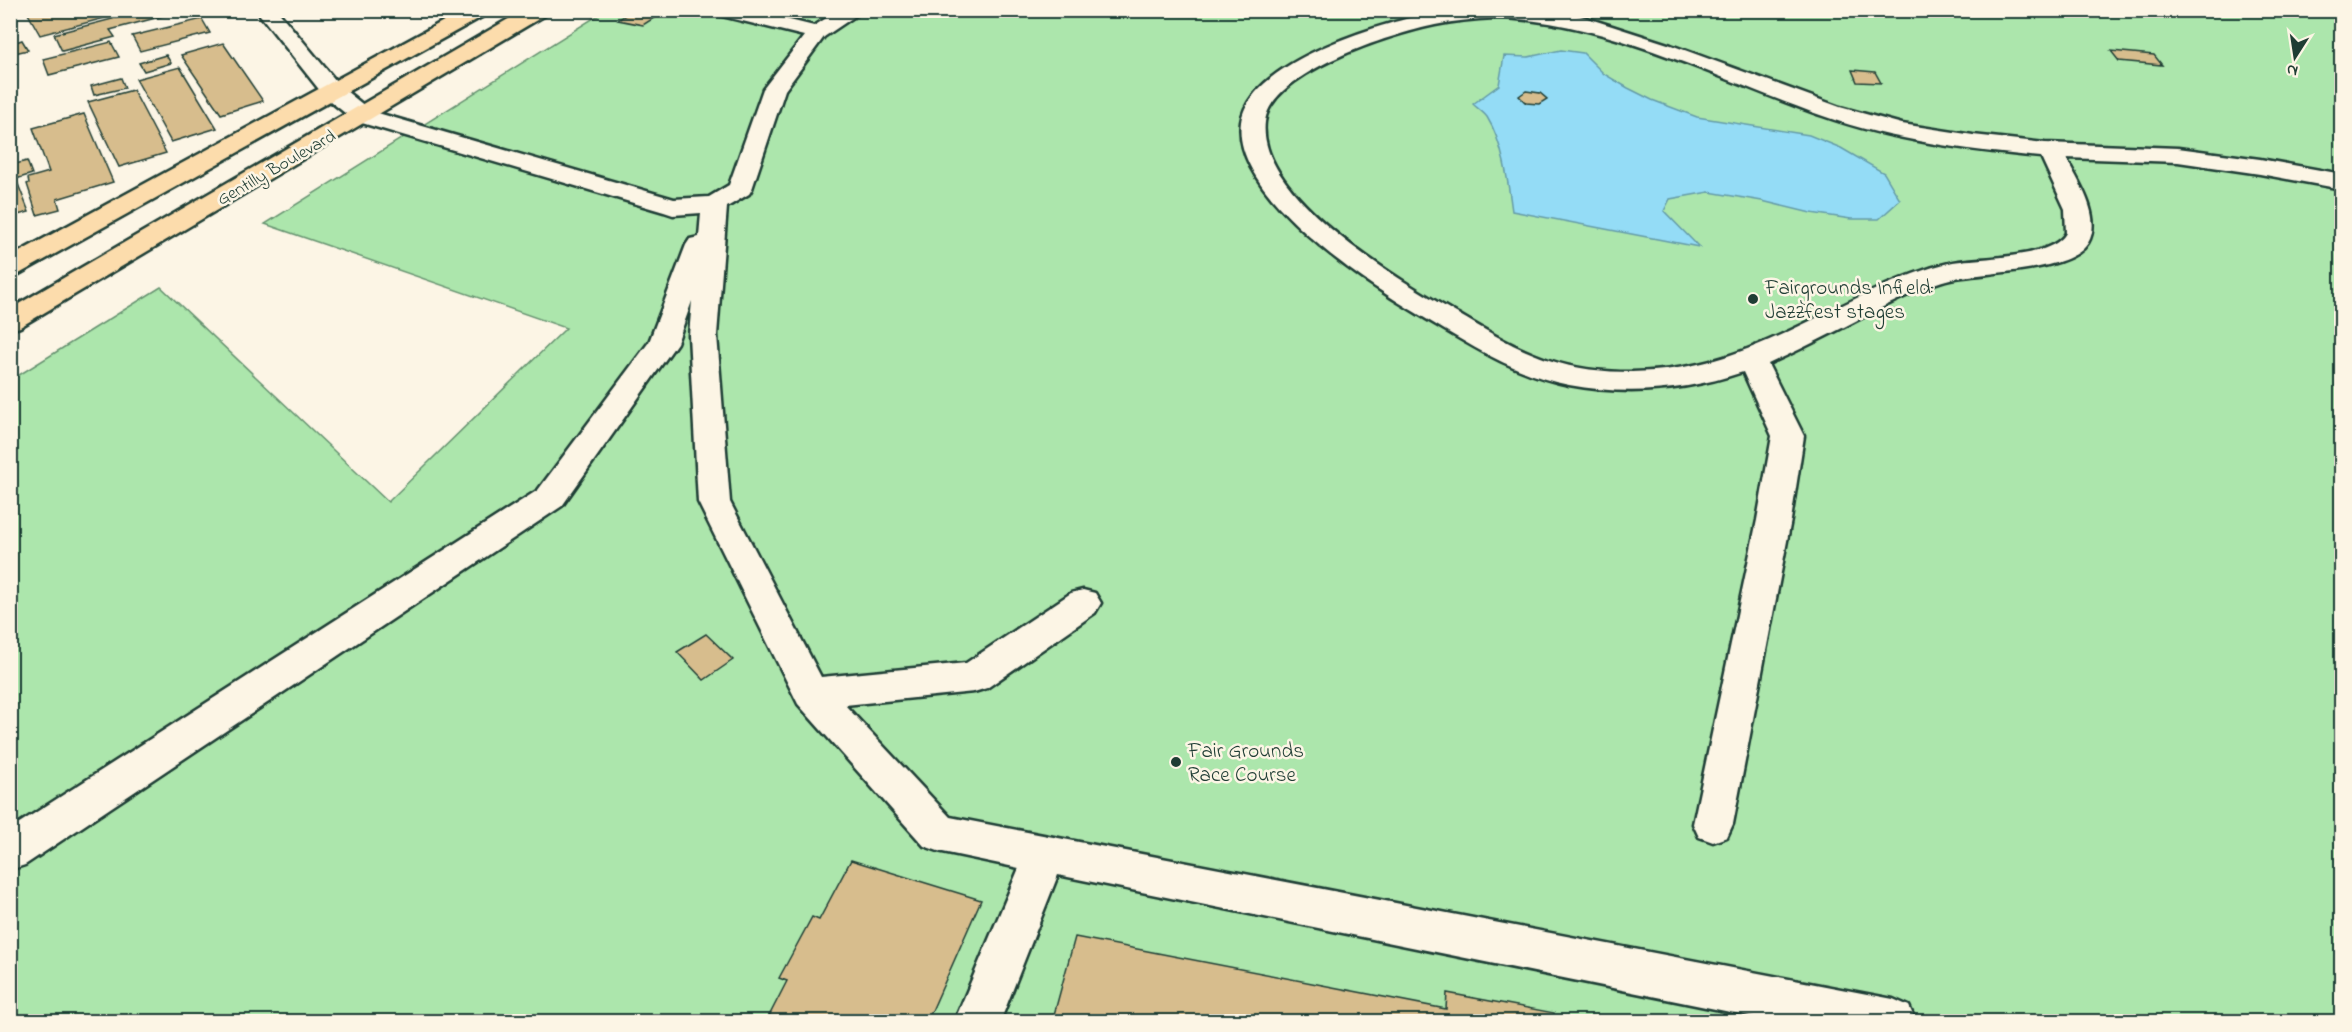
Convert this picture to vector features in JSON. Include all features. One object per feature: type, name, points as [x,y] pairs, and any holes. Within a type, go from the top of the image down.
[{"type":"main road","name":"Gentilly Boulevard","points":[[17,263],[333,93],[480,10]]},
{"type":"main road","name":"Gentilly Boulevard","points":[[10,321],[363,116],[540,10]]},
{"type":"street","points":[[266,10],[333,93],[363,116],[673,207],[715,204],[740,189],[774,89],[817,33],[854,10]]},
{"type":"street","points":[[721,10],[817,33]]},
{"type":"street","points":[[2050,150],[2080,215],[2080,233],[2072,246],[2032,260],[1940,273],[1854,309],[1752,360],[1658,381],[1615,381],[1567,375],[1511,356],[1401,293],[1343,254],[1303,217],[1271,180],[1256,147],[1252,130],[1253,113],[1267,93],[1292,72],[1356,43],[1408,26],[1448,17],[1484,12],[1521,11],[1594,26],[1663,49],[1846,118],[1899,131],[2050,150],[2175,154],[2278,169],[2342,182]]},
{"type":"street","points":[[715,204],[703,335],[714,502],[811,693],[938,833],[1893,1022]]},
{"type":"street","points":[[10,852],[550,498],[663,343],[715,204]]},
{"type":"street","points":[[1713,824],[1774,520],[1788,436],[1752,360]]},
{"type":"street","points":[[811,693],[974,677],[1083,603]]},
{"type":"street","points":[[977,1022],[1045,855]]},
{"type":"green space","name":"Fair Grounds Race Course","points":[[605,11],[2341,11],[2341,1021],[11,1022],[11,380],[161,287],[388,502],[566,328],[265,224]]},
{"type":"water","points":[[1561,50],[1583,53],[1604,74],[1628,88],[1697,117],[1809,135],[1841,148],[1884,173],[1900,200],[1879,219],[1851,219],[1709,192],[1670,199],[1664,211],[1699,247],[1512,211],[1504,162],[1493,127],[1487,117],[1473,104],[1499,85],[1504,56],[1528,57]]},
{"type":"building","points":[[35,10],[135,10],[40,35],[27,12]]},
{"type":"building","points":[[147,10],[186,10],[110,30],[115,37],[62,51],[54,34]]},
{"type":"building","points":[[633,10],[663,12],[643,25],[618,20]]},
{"type":"building","points":[[202,19],[210,33],[140,51],[132,36]]},
{"type":"building","points":[[22,40],[28,50],[10,54],[10,44]]},
{"type":"building","points":[[111,42],[119,57],[49,75],[43,59]]},
{"type":"building","points":[[223,43],[263,101],[221,114],[181,55]]},
{"type":"building","points":[[2111,51],[2154,55],[2162,65],[2119,61]]},
{"type":"building","points":[[166,55],[171,63],[144,71],[139,63]]},
{"type":"building","points":[[180,67],[217,128],[171,142],[136,79]]},
{"type":"building","points":[[1852,70],[1875,72],[1881,83],[1857,82]]},
{"type":"building","points":[[121,78],[125,88],[94,95],[91,86]]},
{"type":"building","points":[[133,90],[166,153],[119,167],[88,102]]},
{"type":"building","points":[[1526,91],[1540,93],[1547,99],[1539,104],[1526,103],[1519,96]]},
{"type":"building","points":[[84,114],[113,182],[57,199],[60,209],[37,215],[27,184],[29,183],[28,178],[49,172],[33,128]]},
{"type":"building","points":[[27,161],[32,174],[16,179],[29,212],[10,217],[10,162],[12,165]]},
{"type":"building","points":[[706,634],[733,660],[704,680],[677,652]]},
{"type":"building","points":[[851,860],[981,900],[927,1022],[766,1022],[787,981],[779,978],[812,917],[819,920]]},
{"type":"building","points":[[1075,937],[1446,1009],[1447,993],[1554,1013],[1554,1022],[1052,1022]]},
{"type":"place","name":"Fairgrounds Infield: Jazzfest stages","points":[[1753,299]]},
{"type":"place","name":"Fair Grounds Race Course","points":[[1176,762]]}]
